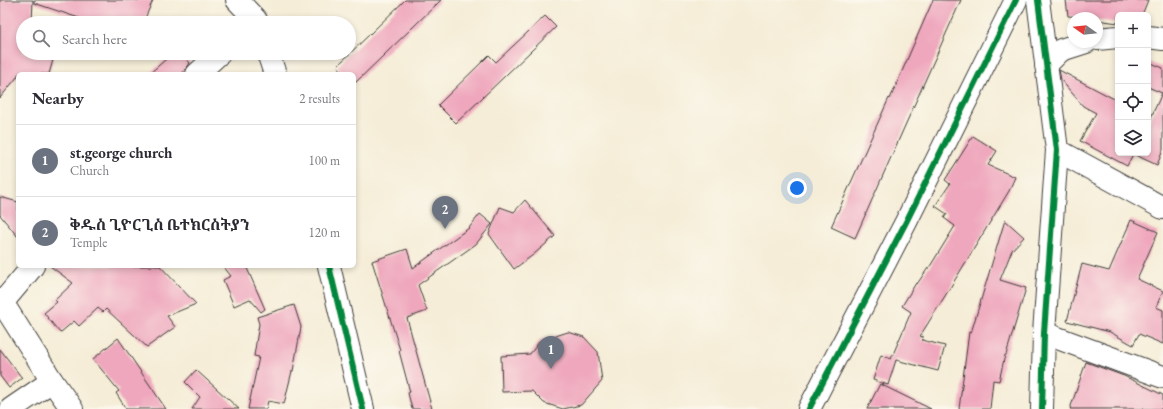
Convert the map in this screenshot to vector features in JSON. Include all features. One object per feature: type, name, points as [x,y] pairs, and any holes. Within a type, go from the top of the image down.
[{"type":"street","points":[[237,0],[255,16]]},
{"type":"street","points":[[809,409],[909,215],[1016,0]]},
{"type":"street","points":[[1038,0],[1057,150],[1044,333],[1042,409]]},
{"type":"street","points":[[1103,38],[1115,37]]},
{"type":"street","points":[[1151,37],[1163,39]]},
{"type":"street","points":[[1046,65],[1061,50],[1067,48]]},
{"type":"street","points":[[199,72],[212,60]]},
{"type":"street","points":[[271,60],[275,72]]},
{"type":"street","points":[[1057,150],[1163,208]]},
{"type":"street","points":[[31,268],[1,301],[52,381],[72,409]]},
{"type":"street","points":[[328,268],[363,409]]},
{"type":"street","points":[[1044,333],[1163,376]]},
{"type":"street","points":[[11,409],[52,381]]},
{"type":"building","points":[[0,0],[33,0],[32,16],[16,16],[16,60],[53,60],[50,72],[16,72],[16,78],[0,98]]},
{"type":"building","points":[[34,0],[153,0],[146,16],[73,16],[34,3]]},
{"type":"building","points":[[405,0],[441,0],[356,82],[356,72],[344,72],[337,66],[343,60],[356,60],[356,48]]},
{"type":"building","points":[[933,0],[961,0],[855,238],[831,227],[889,98],[890,99]]},
{"type":"building","points":[[1066,0],[1148,0],[1143,12],[1115,12],[1115,23],[1103,21],[1103,12],[1068,12]]},
{"type":"building","points":[[545,16],[556,27],[456,123],[438,105],[489,55],[496,62]]},
{"type":"building","points":[[165,60],[187,60],[190,63],[183,72],[151,72]]},
{"type":"building","points":[[1151,63],[1163,68],[1163,150],[1157,165],[1137,156],[1151,156],[1151,117],[1162,93],[1151,88]]},
{"type":"building","points":[[1059,70],[1115,99],[1115,156],[1132,156],[1127,166],[1080,141],[1096,113],[1083,106],[1061,80]]},
{"type":"building","points":[[973,136],[997,151],[988,165],[1015,177],[1009,191],[920,336],[923,337],[922,340],[945,346],[938,371],[896,360],[888,385],[873,380],[881,355],[891,359],[911,312],[902,306],[916,283],[917,284],[929,268],[955,226],[944,218],[947,214],[935,206],[950,184],[945,180]]},
{"type":"building","points":[[0,197],[16,201],[16,235],[0,215]]},
{"type":"building","points":[[525,200],[555,236],[514,269],[489,234],[500,207],[514,212]]},
{"type":"building","points":[[480,214],[492,224],[476,244],[418,285],[427,311],[407,318],[432,409],[412,409],[408,393],[410,392],[399,351],[400,350],[372,261],[407,249],[413,268],[469,228]]},
{"type":"building","points":[[1005,220],[1024,237],[1012,250],[1000,280],[1026,288],[1005,355],[999,381],[993,380],[990,409],[959,409],[969,332],[971,333]]},
{"type":"building","points":[[1131,220],[1158,232],[1137,279],[1163,291],[1156,307],[1163,310],[1163,344],[1139,334],[1133,345],[1110,332],[1067,321],[1082,264],[1109,271]]},
{"type":"building","points":[[53,268],[162,268],[196,304],[167,316],[175,327],[147,347],[106,309],[103,312],[98,308],[79,326],[74,321],[60,333],[44,313],[57,302],[55,300],[73,283]]},
{"type":"building","points":[[225,268],[247,268],[265,309],[261,312],[250,299],[234,306],[223,280],[231,276]]},
{"type":"building","points":[[294,305],[301,327],[293,371],[284,404],[268,401],[266,409],[248,409],[259,357],[254,356],[259,324],[257,317]]},
{"type":"building","points":[[568,332],[584,337],[598,352],[602,381],[581,405],[563,409],[544,403],[532,391],[502,392],[501,356],[530,354],[540,341]]},
{"type":"building","points":[[118,338],[166,409],[126,409],[116,393],[119,391],[93,359]]},
{"type":"building","points":[[0,349],[22,378],[9,388],[0,376]]},
{"type":"building","points":[[1086,362],[1124,376],[1163,395],[1163,409],[1070,409]]},
{"type":"building","points":[[196,370],[239,409],[192,409],[200,397],[185,382]]},
{"type":"building","points":[[880,384],[931,409],[867,409]]},
{"type":"cycle path","points":[[809,409],[906,222],[1016,0]]},
{"type":"cycle path","points":[[1038,0],[1057,150],[1044,333],[1042,409]]},
{"type":"cycle path","points":[[329,268],[363,409]]},
{"type":"place","name":"ቅዱስ ጊዮርጊስ ቤተክርስትያን","points":[[445,229]]},
{"type":"place","name":"st.george church","points":[[551,369]]}]
